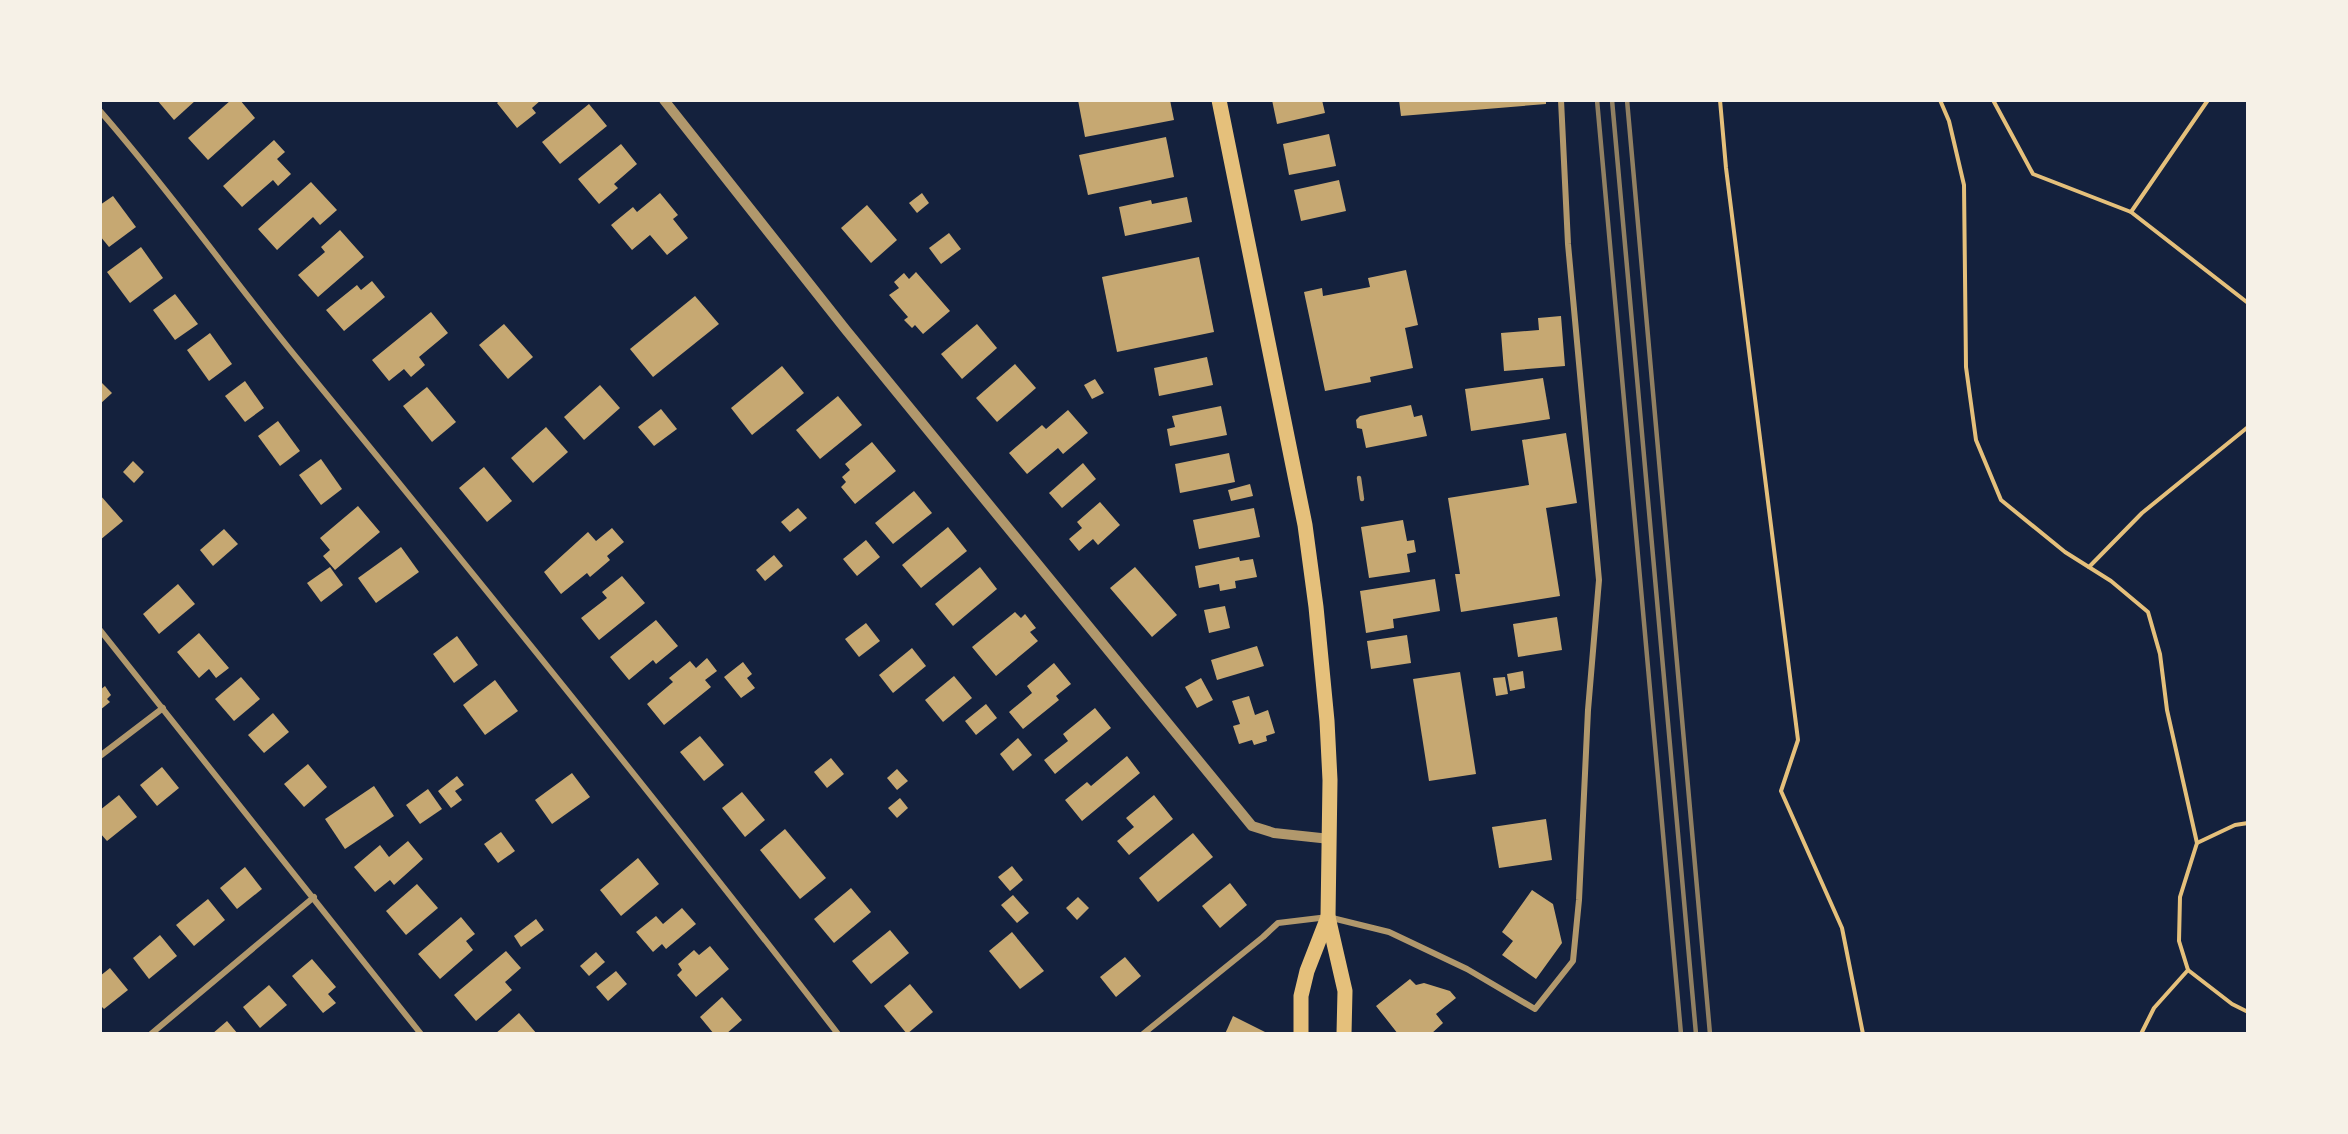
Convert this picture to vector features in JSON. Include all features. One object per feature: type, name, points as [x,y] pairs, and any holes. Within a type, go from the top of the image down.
[{"type":"main road","points":[[1219,100],[1303,511],[1316,607],[1327,721],[1330,839],[1328,917],[1345,991],[1344,1034]]},
{"type":"main road","points":[[1300,1034],[1301,996],[1307,971],[1328,917]]},
{"type":"street","points":[[664,100],[846,330],[1252,826],[1274,833],[1330,839]]},
{"type":"street","points":[[1143,1034],[1278,923],[1328,917],[1389,932],[1467,969],[1535,1009],[1573,961],[1579,900],[1588,711],[1599,580],[1568,244],[1561,100]]},
{"type":"street","points":[[100,111],[149,167],[294,355],[757,928],[838,1034]]},
{"type":"street","points":[[100,630],[421,1034]]},
{"type":"street","points":[[100,756],[163,708]]},
{"type":"street","points":[[151,1034],[314,897]]},
{"type":"lane","points":[[1359,478],[1362,499]]},
{"type":"path","points":[[1720,100],[1727,179],[1798,740],[1781,791],[1842,928],[1863,1034]]},
{"type":"path","points":[[1940,100],[1949,121],[1964,185],[1966,367],[1976,440],[2001,500],[2065,552],[2111,581],[2148,612],[2160,654],[2167,710],[2197,843],[2180,897],[2180,941],[2188,970],[2232,1004],[2247,1012]]},
{"type":"path","points":[[1993,100],[2033,174],[2131,212],[2247,303]]},
{"type":"path","points":[[2131,212],[2208,100]]},
{"type":"path","points":[[2089,567],[2142,513],[2247,427]]},
{"type":"path","points":[[2197,843],[2235,825],[2247,823]]},
{"type":"path","points":[[2141,1034],[2154,1008],[2188,970]]},
{"type":"building","points":[[157,100],[196,100],[174,120]]},
{"type":"building","points":[[231,100],[240,100],[255,118],[208,160],[188,138]]},
{"type":"building","points":[[500,100],[541,100],[532,108],[536,113],[517,128],[497,103]]},
{"type":"building","points":[[1078,100],[1170,100],[1174,120],[1085,137]]},
{"type":"building","points":[[1272,100],[1322,100],[1325,113],[1277,124]]},
{"type":"building","points":[[1399,100],[1546,100],[1546,104],[1401,116]]},
{"type":"building","points":[[589,104],[607,126],[560,164],[542,142]]},
{"type":"building","points":[[1329,134],[1336,166],[1289,175],[1283,144]]},
{"type":"building","points":[[1166,137],[1174,177],[1088,195],[1079,155]]},
{"type":"building","points":[[274,140],[285,152],[277,159],[291,174],[278,186],[273,180],[242,207],[223,186]]},
{"type":"building","points":[[621,144],[637,164],[614,184],[618,188],[599,204],[578,179]]},
{"type":"building","points":[[1339,180],[1346,211],[1301,221],[1294,190]]},
{"type":"building","points":[[311,182],[337,210],[320,225],[313,217],[277,250],[258,229]]},
{"type":"building","points":[[660,193],[678,215],[673,219],[688,238],[667,255],[650,235],[632,250],[611,225],[633,207],[637,212]]},
{"type":"building","points":[[922,193],[929,203],[917,213],[909,203]]},
{"type":"building","points":[[113,196],[136,227],[109,247],[100,236],[100,205]]},
{"type":"building","points":[[1187,197],[1192,222],[1125,236],[1119,207],[1151,200],[1152,204]]},
{"type":"building","points":[[867,205],[897,240],[871,263],[841,228]]},
{"type":"building","points":[[340,230],[364,257],[318,297],[298,275],[325,252],[321,247]]},
{"type":"building","points":[[949,233],[961,249],[941,264],[929,248]]},
{"type":"building","points":[[141,247],[163,278],[130,303],[107,272]]},
{"type":"building","points":[[1199,257],[1214,332],[1117,352],[1102,277]]},
{"type":"building","points":[[1406,270],[1418,325],[1405,328],[1413,368],[1370,377],[1371,382],[1325,391],[1304,292],[1322,288],[1323,296],[1370,287],[1368,278]]},
{"type":"building","points":[[916,272],[950,311],[923,334],[915,325],[912,328],[904,320],[908,317],[889,295],[899,288],[894,282],[904,273],[909,279]]},
{"type":"building","points":[[372,281],[385,297],[344,331],[326,310],[357,285],[361,290]]},
{"type":"building","points":[[175,294],[198,324],[175,340],[153,310]]},
{"type":"building","points":[[695,296],[719,324],[653,377],[630,349]]},
{"type":"building","points":[[431,312],[448,333],[419,357],[425,365],[411,377],[404,369],[389,381],[372,360]]},
{"type":"building","points":[[1561,316],[1565,366],[1504,371],[1501,333],[1539,330],[1538,318]]},
{"type":"building","points":[[504,324],[533,357],[508,379],[479,345]]},
{"type":"building","points":[[977,324],[997,348],[962,379],[941,354]]},
{"type":"building","points":[[210,333],[232,364],[209,381],[187,350]]},
{"type":"building","points":[[1207,357],[1213,385],[1159,396],[1154,368]]},
{"type":"building","points":[[1015,364],[1036,388],[997,422],[976,398]]},
{"type":"building","points":[[782,366],[804,393],[752,435],[731,408]]},
{"type":"building","points":[[1543,378],[1550,419],[1471,431],[1465,389]]},
{"type":"building","points":[[1095,379],[1104,393],[1092,399],[1084,385]]},
{"type":"building","points":[[245,381],[264,408],[245,422],[225,396]]},
{"type":"building","points":[[102,383],[112,393],[100,404],[100,384]]},
{"type":"building","points":[[600,385],[620,408],[584,440],[564,417]]},
{"type":"building","points":[[427,387],[456,422],[432,442],[403,406]]},
{"type":"building","points":[[838,396],[862,425],[820,459],[796,430]]},
{"type":"building","points":[[1411,405],[1414,417],[1422,415],[1427,436],[1366,448],[1362,429],[1357,428],[1356,420],[1360,416]]},
{"type":"building","points":[[1221,406],[1227,435],[1170,446],[1167,429],[1175,427],[1172,416]]},
{"type":"building","points":[[661,409],[677,429],[654,446],[638,427]]},
{"type":"building","points":[[1068,410],[1088,433],[1063,454],[1058,448],[1027,474],[1009,453],[1042,425],[1046,429]]},
{"type":"building","points":[[278,421],[300,451],[280,466],[258,436]]},
{"type":"building","points":[[546,427],[568,452],[533,483],[511,458]]},
{"type":"building","points":[[1566,433],[1577,503],[1546,508],[1560,596],[1461,612],[1455,574],[1460,574],[1448,498],[1529,485],[1522,440]]},
{"type":"building","points":[[872,442],[896,471],[855,504],[841,487],[846,482],[842,477],[850,470],[845,464]]},
{"type":"building","points":[[1229,453],[1235,482],[1180,493],[1175,464]]},
{"type":"building","points":[[321,459],[342,489],[321,505],[299,475]]},
{"type":"building","points":[[133,461],[144,472],[134,483],[123,472]]},
{"type":"building","points":[[1083,463],[1096,479],[1062,508],[1049,493]]},
{"type":"building","points":[[484,467],[512,501],[487,522],[459,488]]},
{"type":"building","points":[[1250,484],[1253,496],[1231,501],[1228,490]]},
{"type":"building","points":[[914,491],[932,513],[893,544],[875,523]]},
{"type":"building","points":[[100,495],[123,521],[100,540]]},
{"type":"building","points":[[1100,502],[1120,525],[1098,545],[1093,539],[1079,551],[1069,539],[1082,528],[1077,522]]},
{"type":"building","points":[[358,506],[380,532],[335,570],[323,556],[330,550],[320,538]]},
{"type":"building","points":[[798,508],[807,518],[790,532],[781,522]]},
{"type":"building","points":[[1254,508],[1260,537],[1199,549],[1193,520]]},
{"type":"building","points":[[1403,520],[1407,541],[1414,540],[1416,552],[1407,554],[1410,572],[1369,578],[1361,527]]},
{"type":"building","points":[[948,527],[967,551],[921,588],[902,565]]},
{"type":"building","points":[[612,528],[624,542],[607,556],[610,560],[590,577],[587,573],[561,594],[544,572],[588,532],[596,541]]},
{"type":"building","points":[[224,529],[238,544],[213,566],[200,550]]},
{"type":"building","points":[[866,540],[880,557],[857,576],[843,559]]},
{"type":"building","points":[[401,547],[419,572],[376,603],[358,578]]},
{"type":"building","points":[[774,555],[783,566],[765,581],[756,570]]},
{"type":"building","points":[[1239,557],[1240,561],[1253,559],[1257,577],[1235,581],[1236,588],[1220,591],[1219,584],[1199,588],[1195,566]]},
{"type":"building","points":[[330,567],[343,585],[321,602],[307,583]]},
{"type":"building","points":[[980,567],[997,589],[953,626],[935,604]]},
{"type":"building","points":[[1135,567],[1177,615],[1152,637],[1110,588]]},
{"type":"building","points":[[622,576],[645,603],[599,640],[581,618],[607,598],[602,592]]},
{"type":"building","points":[[1435,579],[1440,611],[1393,619],[1394,628],[1366,633],[1360,591]]},
{"type":"building","points":[[178,584],[195,604],[159,634],[143,614]]},
{"type":"building","points":[[1225,606],[1230,628],[1209,633],[1204,610]]},
{"type":"building","points":[[1015,612],[1021,618],[1025,614],[1036,628],[1030,632],[1038,641],[996,676],[972,647]]},
{"type":"building","points":[[1557,617],[1562,650],[1518,657],[1513,624]]},
{"type":"building","points":[[656,620],[678,646],[656,664],[653,660],[629,680],[610,657]]},
{"type":"building","points":[[866,623],[880,641],[859,657],[845,639]]},
{"type":"building","points":[[199,633],[229,668],[216,678],[209,669],[199,678],[177,652]]},
{"type":"building","points":[[1407,635],[1411,663],[1371,669],[1367,641]]},
{"type":"building","points":[[457,636],[478,665],[454,683],[433,654]]},
{"type":"building","points":[[1257,646],[1264,666],[1217,680],[1211,660]]},
{"type":"building","points":[[912,648],[926,666],[893,693],[879,675]]},
{"type":"building","points":[[707,658],[717,671],[705,680],[711,687],[664,725],[647,704],[673,682],[669,678],[690,661],[696,668]]},
{"type":"building","points":[[743,662],[752,674],[747,678],[755,688],[741,698],[724,677]]},
{"type":"building","points":[[1054,663],[1071,684],[1056,696],[1059,700],[1023,729],[1009,712],[1032,693],[1027,686]]},
{"type":"building","points":[[1523,671],[1525,688],[1510,691],[1507,674]]},
{"type":"building","points":[[1460,672],[1476,774],[1429,781],[1413,679]]},
{"type":"building","points":[[954,676],[972,698],[943,722],[925,700]]},
{"type":"building","points":[[241,677],[260,699],[234,721],[215,699]]},
{"type":"building","points":[[1505,677],[1508,694],[1496,696],[1493,678]]},
{"type":"building","points":[[1201,678],[1213,700],[1197,708],[1185,687]]},
{"type":"building","points":[[495,680],[518,711],[485,735],[463,705]]},
{"type":"building","points":[[105,686],[111,695],[107,699],[110,702],[100,710],[100,690]]},
{"type":"building","points":[[1249,696],[1255,715],[1268,710],[1275,733],[1266,736],[1267,741],[1254,745],[1252,740],[1239,744],[1233,726],[1240,724],[1232,701]]},
{"type":"building","points":[[986,704],[997,718],[976,735],[965,721]]},
{"type":"building","points":[[1095,708],[1111,728],[1055,774],[1044,760],[1068,741],[1063,734]]},
{"type":"building","points":[[273,713],[289,732],[264,753],[248,735]]},
{"type":"building","points":[[700,736],[724,765],[704,781],[680,752]]},
{"type":"building","points":[[1018,738],[1032,755],[1013,771],[1000,754]]},
{"type":"building","points":[[1127,756],[1140,773],[1082,821],[1065,800],[1087,782],[1091,786]]},
{"type":"building","points":[[831,758],[844,774],[827,788],[814,772]]},
{"type":"building","points":[[308,764],[327,787],[304,807],[284,784]]},
{"type":"building","points":[[162,767],[179,788],[157,806],[140,785]]},
{"type":"building","points":[[897,769],[908,781],[897,790],[887,778]]},
{"type":"building","points":[[572,773],[590,797],[552,824],[535,800]]},
{"type":"building","points":[[457,776],[464,785],[455,791],[462,800],[451,808],[438,791]]},
{"type":"building","points":[[374,786],[394,816],[345,849],[325,819]]},
{"type":"building","points":[[428,789],[442,809],[420,824],[406,805]]},
{"type":"building","points":[[742,792],[765,820],[745,837],[722,808]]},
{"type":"building","points":[[119,795],[137,817],[107,841],[100,833],[100,810]]},
{"type":"building","points":[[1154,795],[1173,819],[1129,855],[1117,841],[1134,827],[1126,818]]},
{"type":"building","points":[[900,798],[908,808],[897,818],[888,808]]},
{"type":"building","points":[[1546,819],[1552,860],[1499,868],[1492,827]]},
{"type":"building","points":[[785,829],[826,878],[800,899],[760,850]]},
{"type":"building","points":[[501,832],[515,851],[498,863],[484,844]]},
{"type":"building","points":[[1193,833],[1213,857],[1158,902],[1139,878]]},
{"type":"building","points":[[408,841],[423,859],[394,885],[390,880],[375,892],[354,867],[380,845],[389,857]]},
{"type":"building","points":[[638,858],[659,884],[621,916],[600,890]]},
{"type":"building","points":[[1012,866],[1023,880],[1010,891],[998,877]]},
{"type":"building","points":[[245,867],[262,889],[237,909],[220,888]]},
{"type":"building","points":[[1230,883],[1247,905],[1220,928],[1202,906]]},
{"type":"building","points":[[417,884],[438,908],[406,935],[386,911]]},
{"type":"building","points":[[851,888],[871,912],[834,943],[814,919]]},
{"type":"building","points":[[1532,890],[1553,904],[1562,943],[1536,979],[1502,955],[1513,941],[1502,932]]},
{"type":"building","points":[[1013,895],[1029,913],[1017,923],[1001,905]]},
{"type":"building","points":[[1078,897],[1089,908],[1077,920],[1066,908]]},
{"type":"building","points":[[208,899],[225,920],[194,946],[176,925]]},
{"type":"building","points":[[682,908],[696,924],[666,949],[662,944],[653,952],[636,932],[656,916],[663,924]]},
{"type":"building","points":[[461,917],[475,934],[466,941],[473,950],[440,979],[418,954]]},
{"type":"building","points":[[536,919],[544,930],[521,947],[514,936]]},
{"type":"building","points":[[890,930],[909,953],[871,984],[852,961]]},
{"type":"building","points":[[1012,932],[1044,971],[1020,989],[989,951]]},
{"type":"building","points":[[160,935],[177,956],[149,979],[133,958]]},
{"type":"building","points":[[710,946],[729,969],[696,997],[677,975],[682,970],[678,964],[694,950],[699,955]]},
{"type":"building","points":[[506,951],[521,968],[505,982],[512,990],[476,1021],[454,995]]},
{"type":"building","points":[[596,952],[605,962],[589,976],[580,966]]},
{"type":"building","points":[[1125,957],[1141,976],[1116,997],[1100,977]]},
{"type":"building","points":[[312,959],[336,987],[328,994],[336,1003],[323,1013],[292,976]]},
{"type":"building","points":[[110,968],[128,990],[104,1009],[100,1005],[100,976]]},
{"type":"building","points":[[616,971],[627,984],[608,1001],[596,987]]},
{"type":"building","points":[[1410,979],[1416,985],[1424,983],[1450,991],[1456,998],[1436,1014],[1443,1023],[1431,1034],[1398,1034],[1376,1006]]},
{"type":"building","points":[[910,984],[933,1012],[907,1034],[884,1006]]},
{"type":"building","points":[[269,985],[287,1005],[260,1028],[243,1007]]},
{"type":"building","points":[[722,997],[742,1020],[726,1034],[714,1034],[700,1017]]},
{"type":"building","points":[[519,1013],[537,1034],[495,1034]]},
{"type":"building","points":[[1233,1016],[1269,1034],[1225,1034]]},
{"type":"building","points":[[227,1021],[238,1034],[212,1034]]},
{"type":"railway","points":[[1597,100],[1681,1034]]},
{"type":"railway","points":[[1612,100],[1696,1034]]},
{"type":"railway","points":[[1627,100],[1710,1034]]}]
